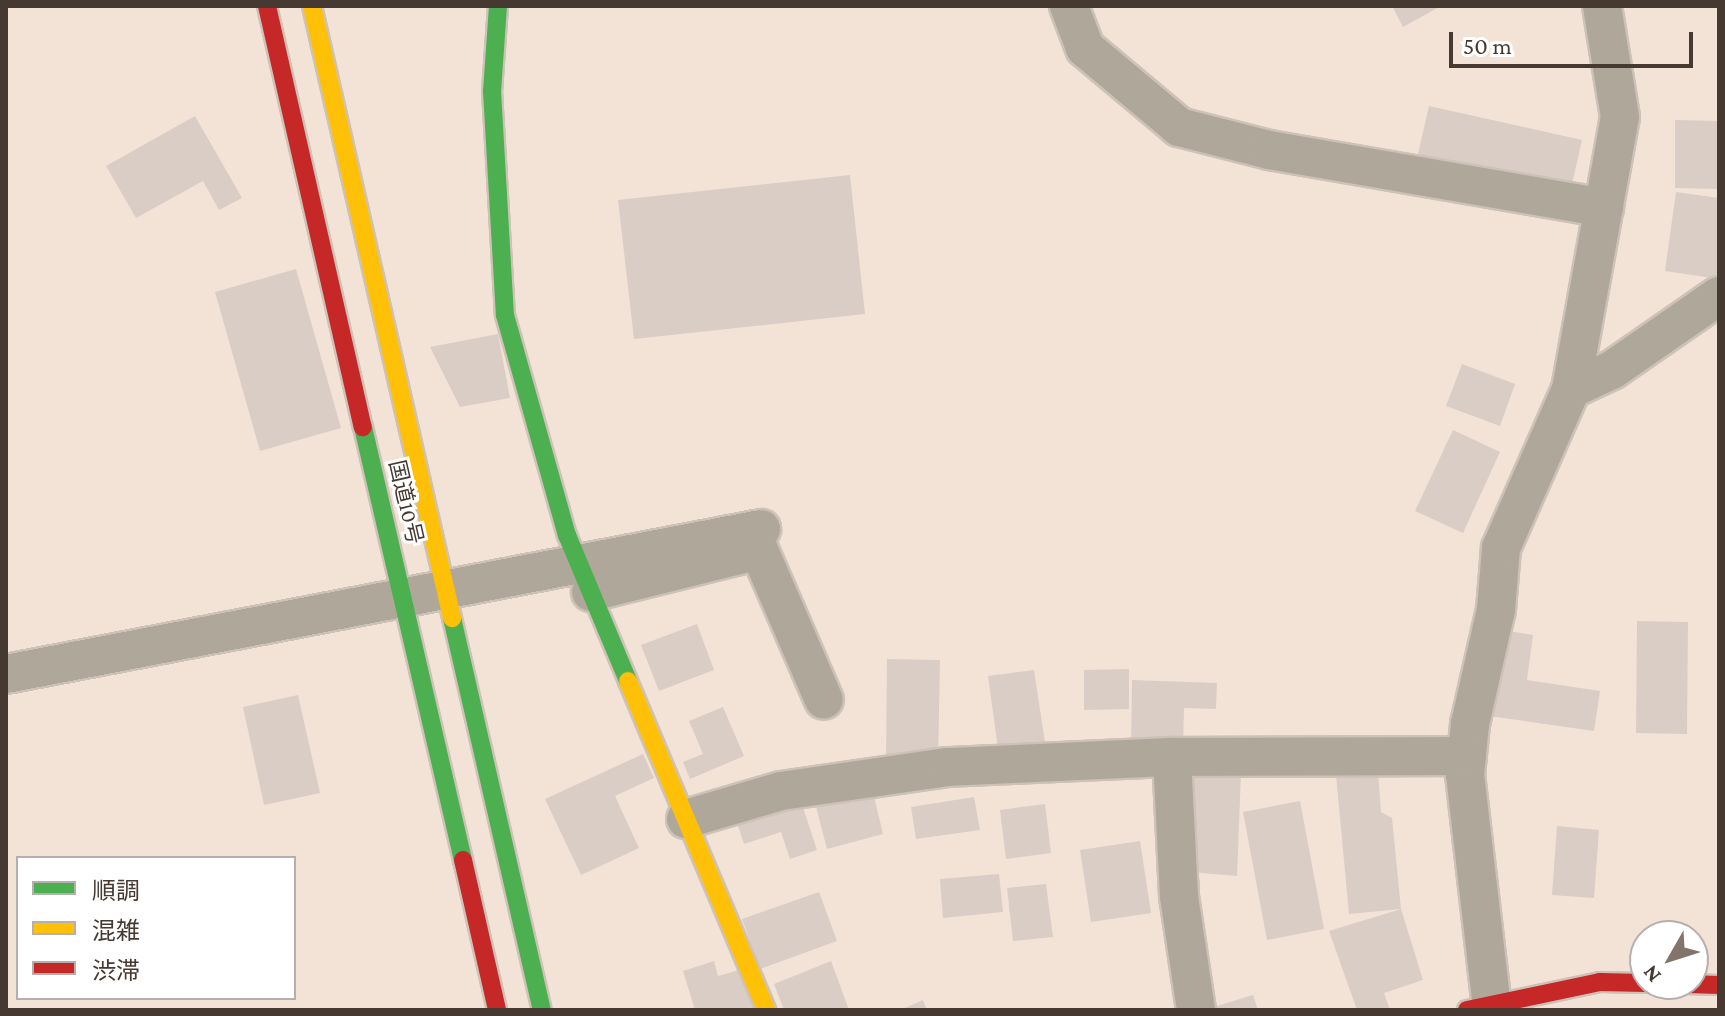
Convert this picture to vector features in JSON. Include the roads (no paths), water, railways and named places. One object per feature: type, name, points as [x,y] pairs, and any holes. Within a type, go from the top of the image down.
[{"type":"main road","name":"国道10号","points":[[267,6],[497,1010]]},
{"type":"main road","name":"国道10号","points":[[312,6],[542,1010]]},
{"type":"main road","points":[[498,6],[492,91],[505,315],[585,578],[766,1010]]},
{"type":"main road","points":[[1479,1005],[1600,982],[1629,983]]},
{"type":"street","points":[[1069,6],[1085,48],[1179,127],[1269,150],[1604,208]]},
{"type":"street","points":[[1479,1005],[1467,756],[1501,548],[1571,389],[1604,208],[1620,117],[1602,6]]},
{"type":"street","points":[[1571,389],[1612,370],[1719,296]]},
{"type":"street","points":[[585,578],[761,529]]},
{"type":"street","points":[[6,674],[447,591],[585,578],[759,550],[824,700]]},
{"type":"street","points":[[686,819],[781,791],[948,767],[1172,757],[1467,756]]},
{"type":"street","points":[[1172,757],[1179,896],[1196,1010]]}]
